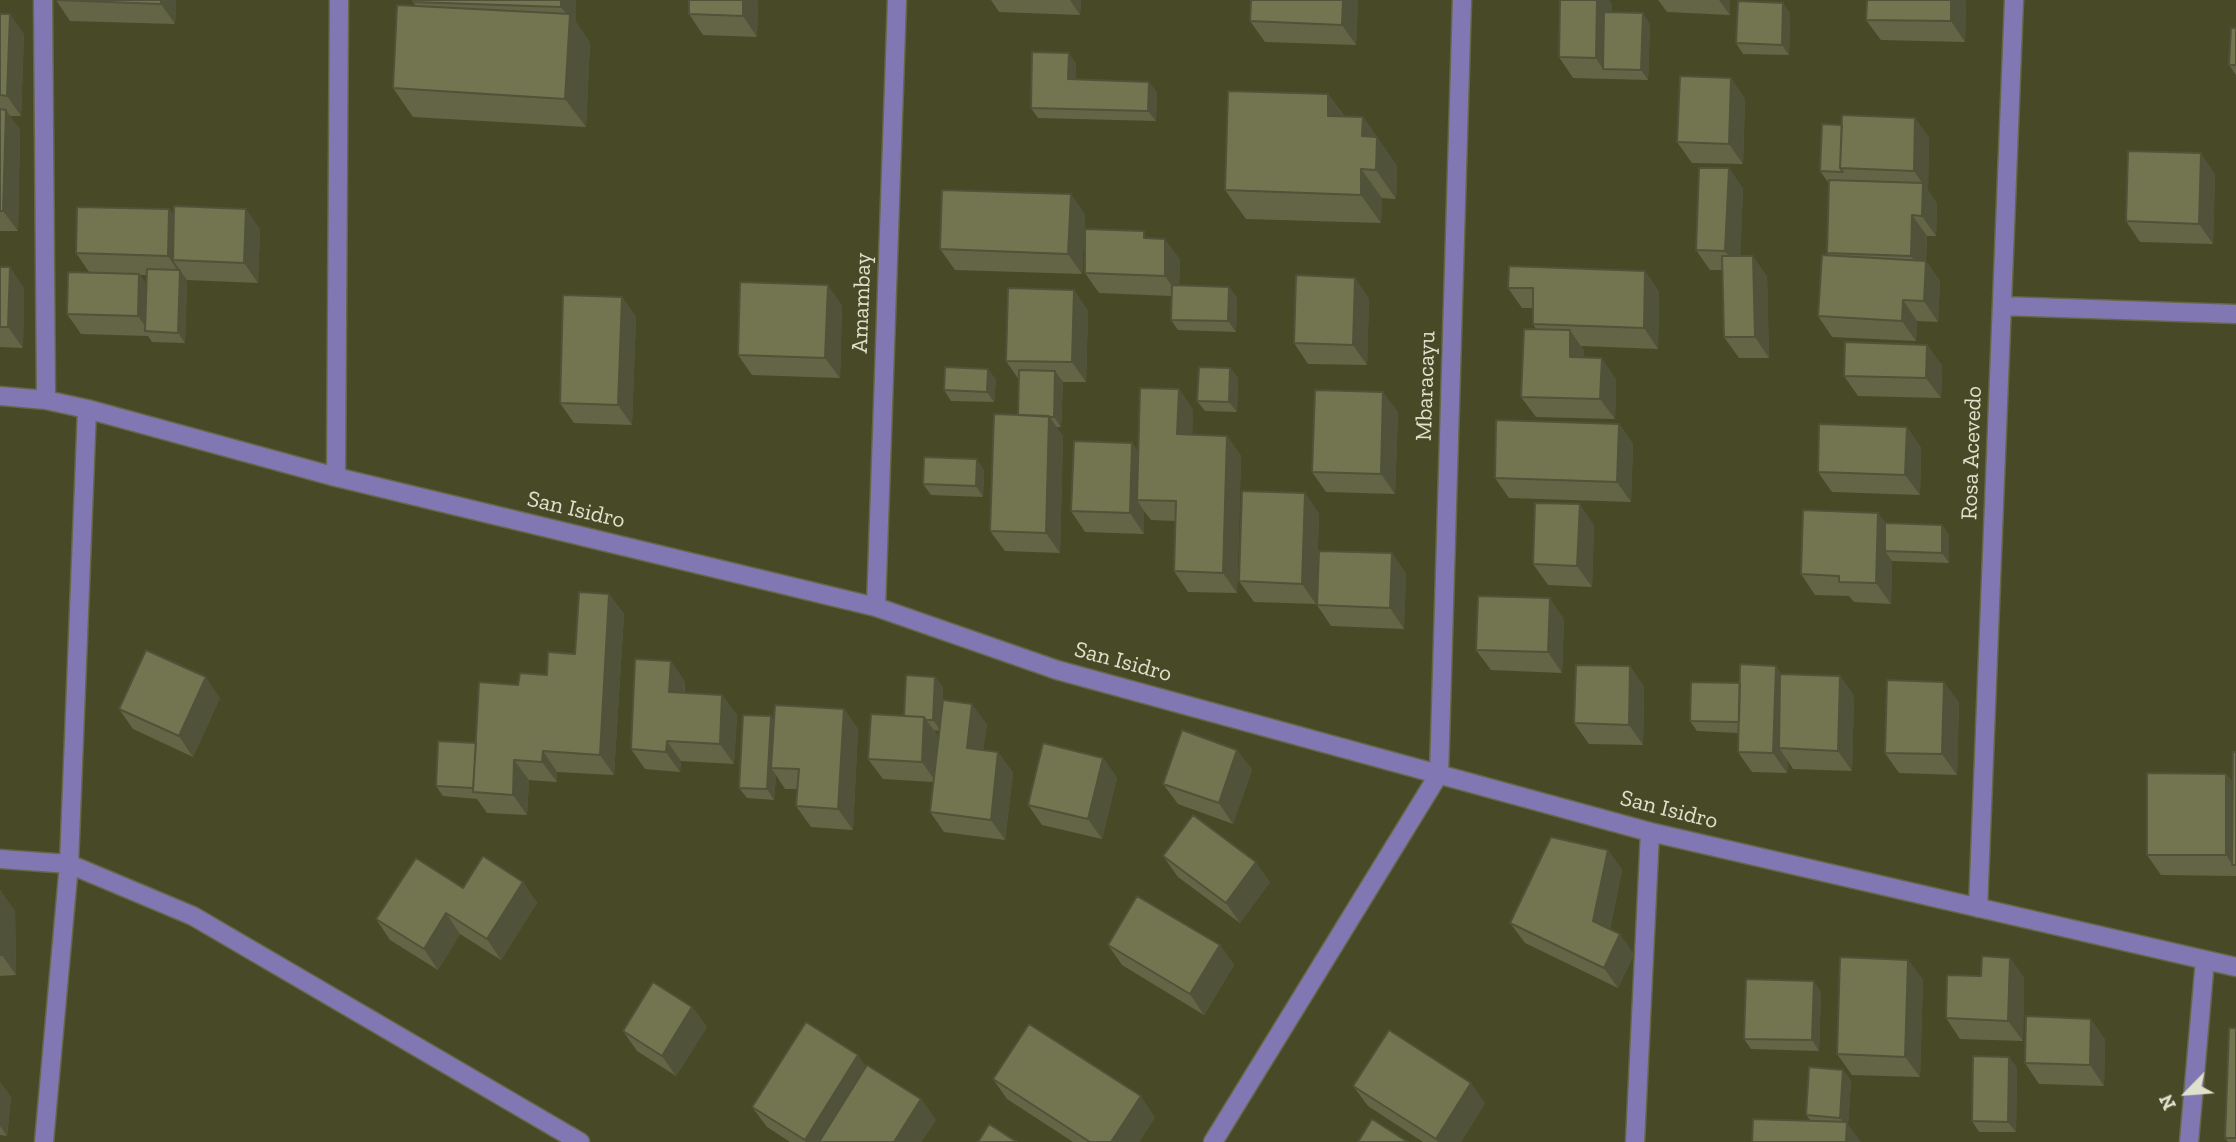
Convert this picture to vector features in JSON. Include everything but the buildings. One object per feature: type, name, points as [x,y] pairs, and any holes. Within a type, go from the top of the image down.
[{"type":"street","points":[[43,0],[46,400]]},
{"type":"street","points":[[336,477],[339,0]]},
{"type":"street","name":"Amambay","points":[[876,607],[897,0]]},
{"type":"street","name":"Mbaracayu","points":[[1439,774],[1462,0]]},
{"type":"street","name":"Rosa Acevedo","points":[[1978,908],[2014,0]]},
{"type":"street","points":[[2002,306],[2236,314]]},
{"type":"street","name":"San Isidro","points":[[0,396],[46,400],[87,409],[336,477],[876,607],[1057,670],[1650,832],[2236,967]]},
{"type":"street","points":[[44,1142],[69,864],[87,409]]},
{"type":"street","points":[[1213,1142],[1439,774]]},
{"type":"street","points":[[1635,1142],[1650,832]]},
{"type":"street","points":[[0,859],[69,864],[193,916],[580,1142]]},
{"type":"street","points":[[2189,1142],[2205,960]]}]
